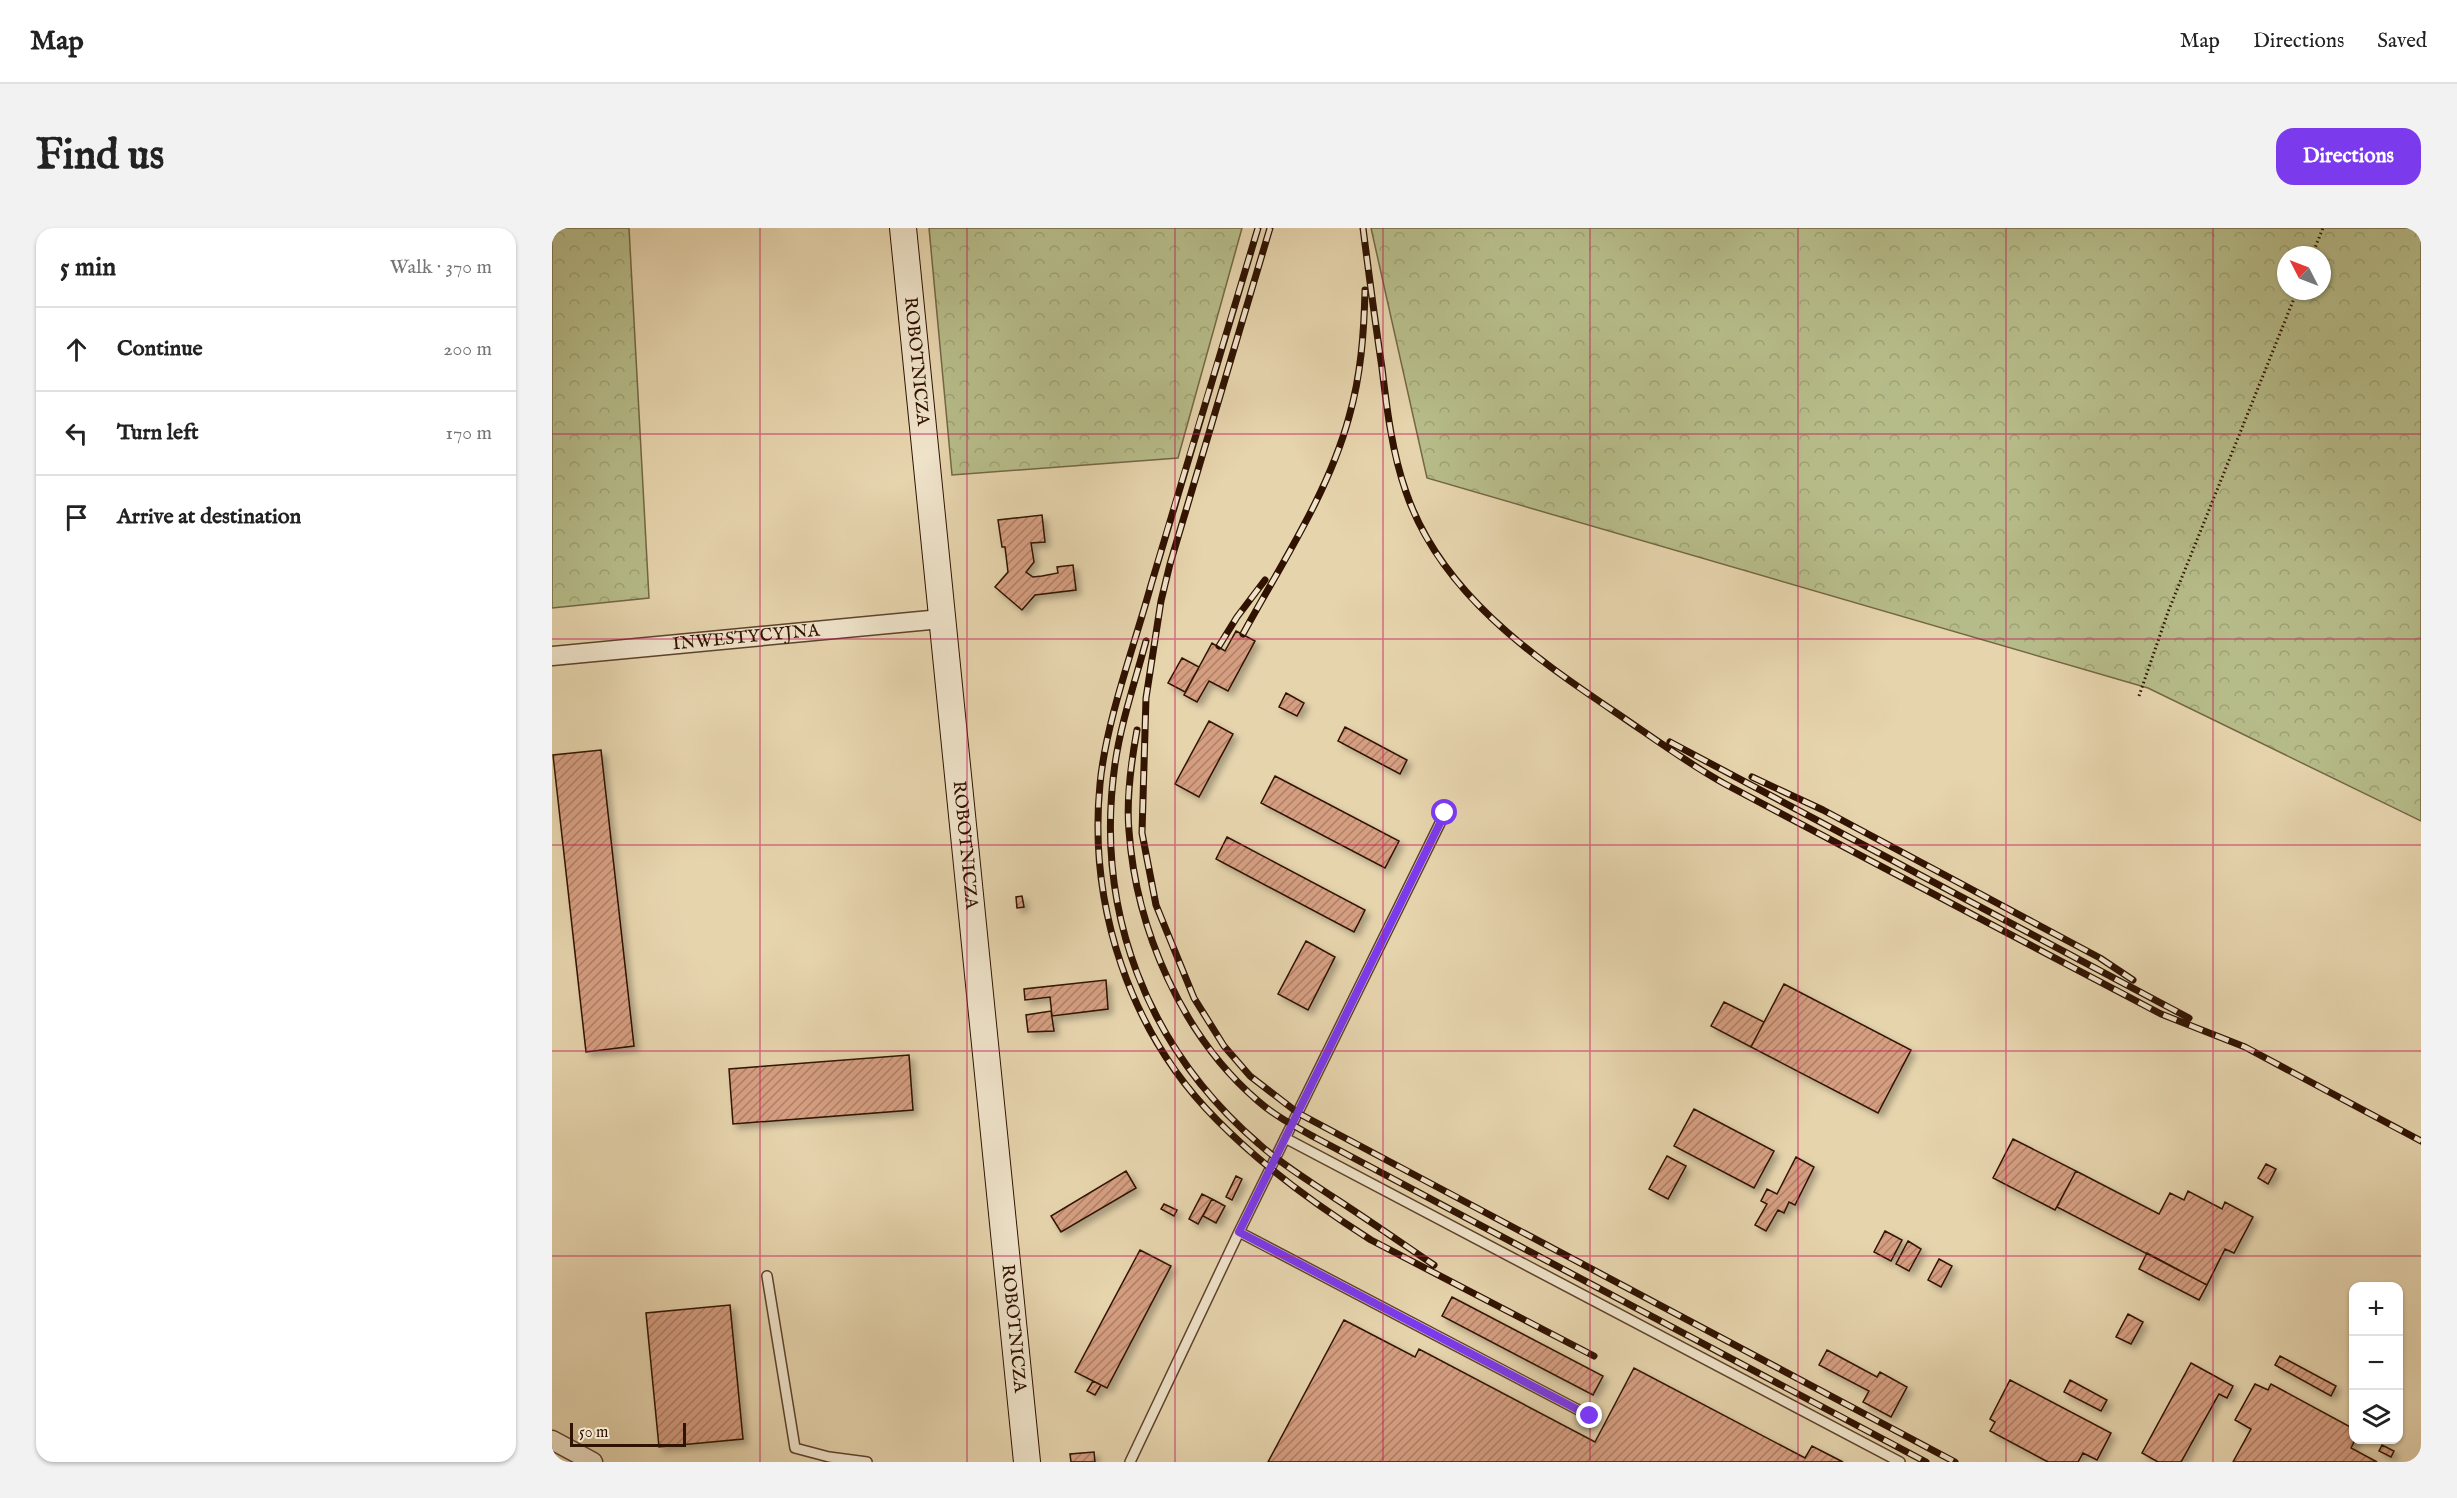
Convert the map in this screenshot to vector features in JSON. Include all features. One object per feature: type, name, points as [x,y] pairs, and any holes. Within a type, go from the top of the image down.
[{"type":"street","name":"ROBOTNICZA","points":[[903,228],[1027,1462]]},
{"type":"street","name":"INWESTYCYJNA","points":[[552,656],[941,619]]},
{"type":"street","points":[[552,1440],[593,1462]]},
{"type":"lane","points":[[1130,1462],[1239,1232],[1445,813]]},
{"type":"lane","points":[[1285,1138],[1900,1462]]},
{"type":"lane","points":[[1239,1232],[1590,1416]]},
{"type":"lane","points":[[767,1276],[795,1448],[830,1457],[867,1462]]},
{"type":"path","points":[[2316,246],[2323,228]]},
{"type":"path","points":[[2139,696],[2168,612],[2293,300]]},
{"type":"green space","points":[[552,228],[629,228],[649,598],[552,608]]},
{"type":"green space","points":[[929,228],[1242,228],[1178,458],[952,475]]},
{"type":"green space","points":[[1371,228],[2421,228],[2421,821],[2148,688],[1427,478]]},
{"type":"building","points":[[1042,515],[1045,542],[1031,543],[1034,562],[1026,572],[1033,577],[1042,576],[1058,573],[1057,567],[1073,565],[1076,590],[1035,595],[1022,610],[995,587],[1008,572],[998,520]]},
{"type":"building","points":[[1236,631],[1255,641],[1228,691],[1209,681],[1197,702],[1184,695],[1212,643],[1225,651]]},
{"type":"building","points":[[1182,658],[1199,667],[1185,692],[1168,683]]},
{"type":"building","points":[[1286,693],[1304,703],[1297,716],[1279,707]]},
{"type":"building","points":[[1209,721],[1233,734],[1199,797],[1175,784]]},
{"type":"building","points":[[1345,727],[1407,760],[1400,774],[1338,741]]},
{"type":"building","points":[[601,750],[634,1046],[586,1052],[553,755]]},
{"type":"building","points":[[1275,776],[1399,841],[1385,868],[1261,803]]},
{"type":"building","points":[[1227,837],[1365,910],[1354,932],[1216,859]]},
{"type":"building","points":[[1022,896],[1024,907],[1017,908],[1016,897]]},
{"type":"building","points":[[1306,941],[1335,957],[1308,1010],[1278,994]]},
{"type":"building","points":[[1106,980],[1108,1009],[1052,1016],[1050,997],[1025,1000],[1024,989]]},
{"type":"building","points":[[1784,984],[1911,1050],[1878,1113],[1751,1047]]},
{"type":"building","points":[[1724,1002],[1764,1022],[1751,1047],[1711,1026]]},
{"type":"building","points":[[1051,1011],[1054,1031],[1028,1032],[1026,1015]]},
{"type":"building","points":[[909,1055],[913,1110],[733,1124],[729,1069]]},
{"type":"building","points":[[1694,1109],[1774,1151],[1754,1188],[1674,1146]]},
{"type":"building","points":[[2013,1139],[2076,1171],[2055,1210],[1993,1178]]},
{"type":"building","points":[[1667,1156],[1686,1166],[1668,1199],[1649,1189]]},
{"type":"building","points":[[1796,1157],[1814,1167],[1795,1205],[1789,1202],[1784,1213],[1778,1210],[1766,1231],[1755,1225],[1767,1204],[1761,1201],[1767,1189],[1777,1194]]},
{"type":"building","points":[[2266,1164],[2276,1169],[2268,1184],[2258,1178]]},
{"type":"building","points":[[1126,1171],[1136,1188],[1061,1232],[1051,1216]]},
{"type":"building","points":[[2076,1171],[2159,1214],[2170,1193],[2184,1200],[2188,1191],[2222,1209],[2225,1202],[2253,1217],[2234,1253],[2225,1249],[2207,1285],[2057,1207]]},
{"type":"building","points":[[1236,1176],[1242,1179],[1232,1200],[1226,1197]]},
{"type":"building","points":[[1202,1194],[1212,1199],[1198,1224],[1189,1219]]},
{"type":"building","points":[[1212,1199],[1225,1206],[1216,1223],[1203,1216]]},
{"type":"building","points":[[1164,1204],[1177,1210],[1174,1216],[1161,1209]]},
{"type":"building","points":[[1885,1231],[1902,1240],[1891,1261],[1874,1252]]},
{"type":"building","points":[[1908,1241],[1921,1249],[1909,1271],[1896,1264]]},
{"type":"building","points":[[1140,1250],[1171,1266],[1107,1388],[1075,1372]]},
{"type":"building","points":[[2147,1253],[2207,1285],[2199,1300],[2139,1269]]},
{"type":"building","points":[[1939,1259],[1952,1266],[1941,1287],[1928,1280]]},
{"type":"building","points":[[1452,1297],[1603,1376],[1593,1395],[1442,1316]]},
{"type":"building","points":[[730,1305],[743,1439],[659,1447],[646,1313]]},
{"type":"building","points":[[2128,1314],[2143,1322],[2131,1344],[2116,1337]]},
{"type":"building","points":[[1344,1320],[1415,1357],[1419,1349],[1595,1442],[1634,1368],[1805,1458],[1812,1446],[1843,1462],[1268,1462]]},
{"type":"building","points":[[1827,1350],[1877,1377],[1880,1372],[1907,1387],[1891,1417],[1863,1402],[1869,1391],[1819,1365]]},
{"type":"building","points":[[2280,1356],[2336,1386],[2331,1396],[2275,1365]]},
{"type":"building","points":[[2191,1363],[2233,1386],[2227,1398],[2219,1394],[2181,1462],[2158,1462],[2142,1453]]},
{"type":"building","points":[[2010,1380],[2111,1433],[2097,1460],[2083,1453],[2078,1462],[2048,1462],[1990,1431],[1995,1422],[1990,1419]]},
{"type":"building","points":[[2070,1380],[2107,1400],[2101,1411],[2064,1392]]},
{"type":"building","points":[[1093,1381],[1101,1385],[1095,1395],[1087,1391]]},
{"type":"building","points":[[2255,1384],[2268,1390],[2271,1384],[2349,1426],[2349,1444],[2353,1444],[2351,1448],[2377,1462],[2233,1462],[2251,1429],[2235,1420]]},
{"type":"building","points":[[2382,1445],[2394,1451],[2391,1457],[2379,1451]]},
{"type":"building","points":[[1094,1452],[1095,1462],[1071,1462],[1070,1454]]},
{"type":"railway","points":[[1258,228],[1121,684],[1103,760],[1098,830],[1101,876],[1109,921],[1121,965],[1139,1008],[1160,1048],[1187,1086],[1217,1120],[1271,1169],[1331,1214],[1371,1240],[1594,1356]]},
{"type":"railway","points":[[1270,228],[1170,564],[1161,601],[1146,698],[1142,833],[1156,905],[1194,998],[1224,1046],[1250,1076],[1298,1113],[1955,1462]]},
{"type":"railway","points":[[1363,228],[1391,431],[1406,492],[1421,528],[1441,561],[1465,591],[1521,644],[1584,691],[1683,759],[1725,784],[2161,1014],[2245,1047],[2421,1141]]},
{"type":"railway","points":[[1243,634],[1316,501],[1340,446],[1359,370],[1365,290]]},
{"type":"railway","points":[[1219,646],[1237,617],[1265,580]]},
{"type":"railway","points":[[1146,641],[1118,748],[1111,819],[1113,872],[1122,924],[1137,973],[1159,1020],[1186,1065],[1220,1106],[1276,1158],[1434,1265]]},
{"type":"railway","points":[[1137,730],[1130,780],[1129,831],[1133,868],[1141,905],[1153,942],[1186,1013],[1207,1045],[1231,1075],[1258,1101],[1316,1138],[1926,1462]]},
{"type":"railway","points":[[1670,742],[2189,1018]]},
{"type":"railway","points":[[1752,777],[1823,810],[2100,958],[2133,980]]},
{"type":"route","points":[[1445,813],[1239,1232],[1590,1416]]}]
